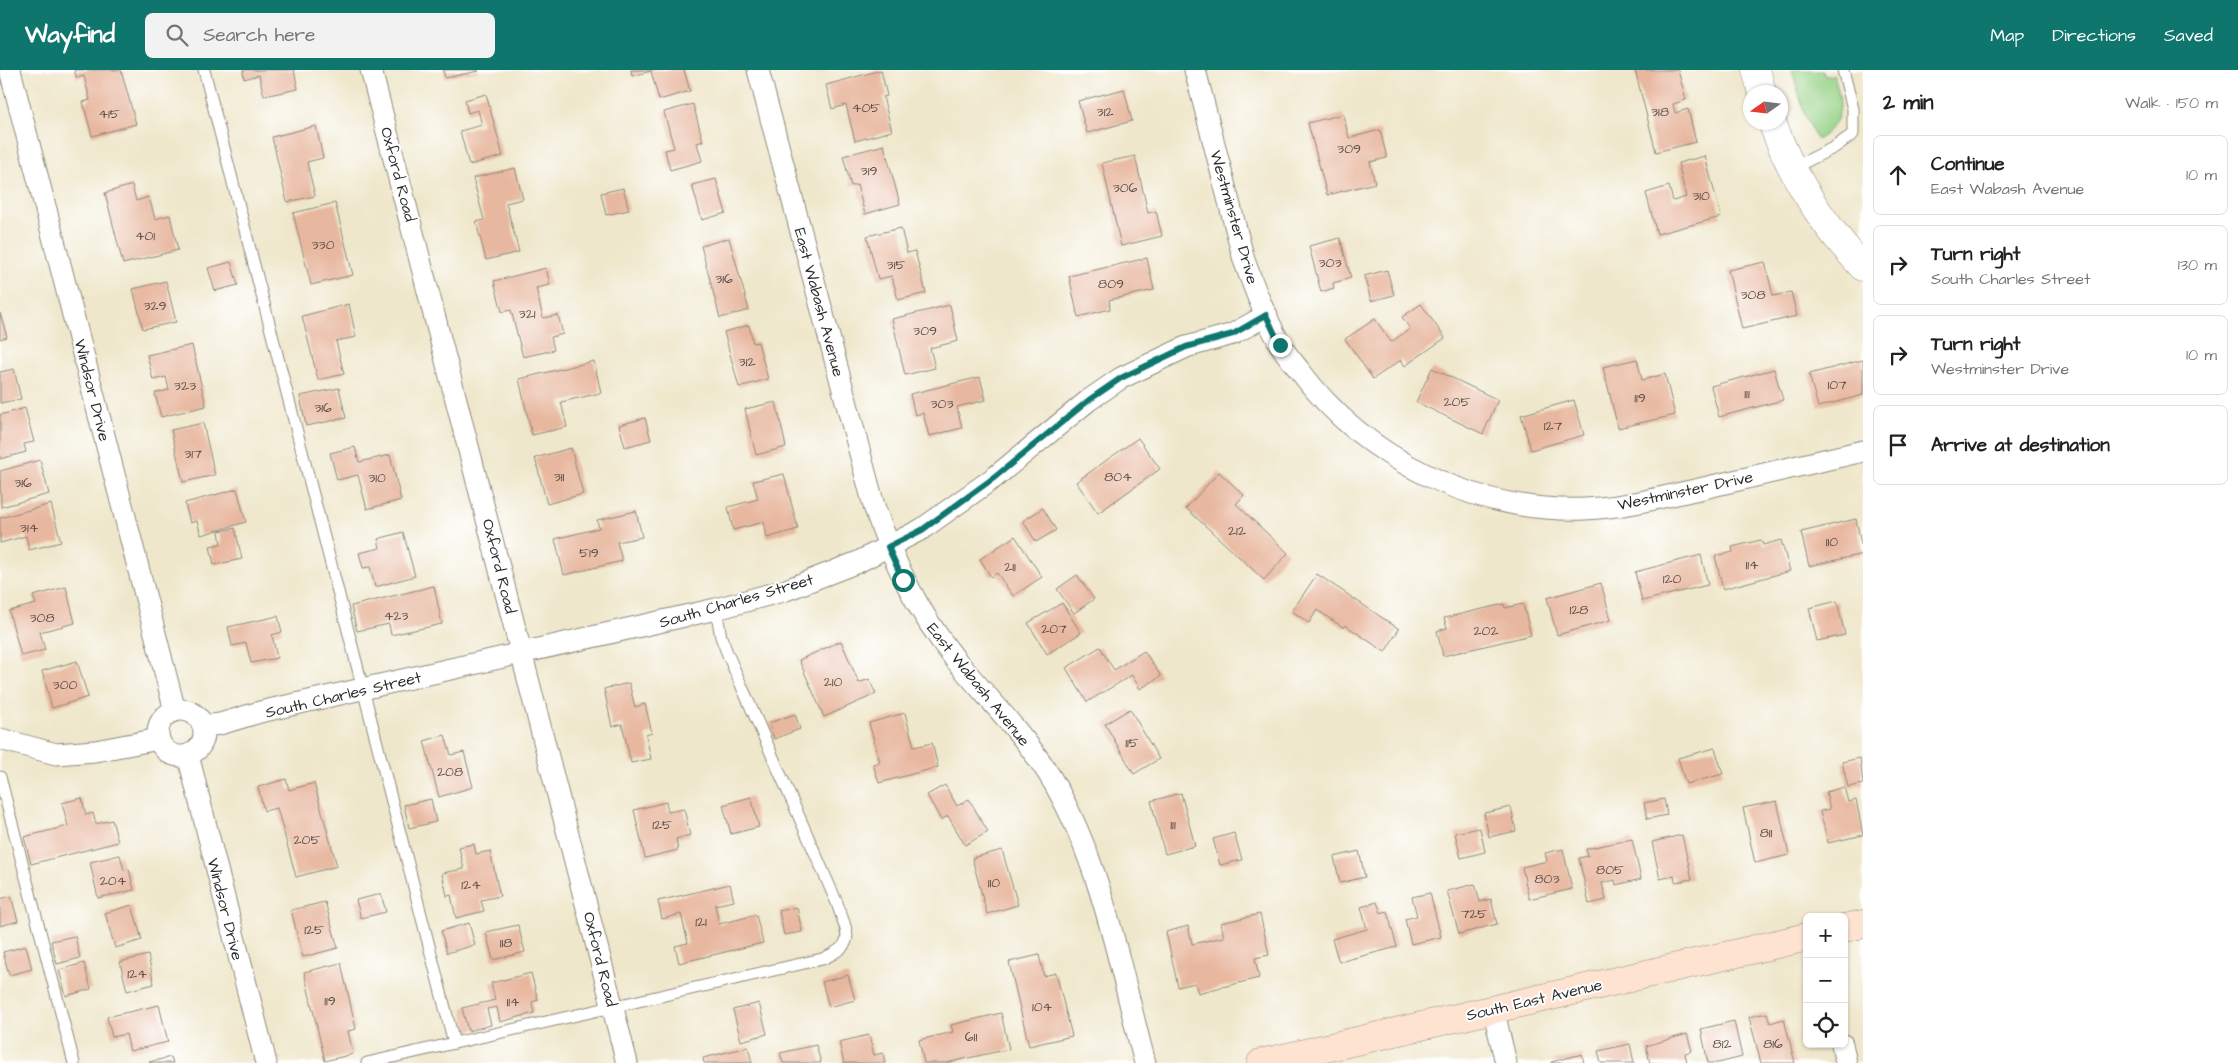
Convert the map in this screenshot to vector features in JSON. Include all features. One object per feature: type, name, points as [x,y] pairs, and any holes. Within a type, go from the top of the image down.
[{"type":"main road","points":[[1848,927],[1863,924]]},
{"type":"main road","name":"South East Avenue","points":[[1261,1063],[1803,938]]},
{"type":"street","name":"Windsor Drive","points":[[10,70],[176,711]]},
{"type":"street","name":"Oxford Road","points":[[371,70],[627,1063]]},
{"type":"street","name":"East Wabash Avenue","points":[[758,70],[874,506],[888,547],[903,580],[929,624],[955,659],[1019,732],[1053,781],[1066,805],[1081,836],[1094,873],[1145,1063]]},
{"type":"street","name":"Westminster Drive","points":[[1195,70],[1244,260],[1280,345],[1334,412],[1375,444],[1412,468],[1454,487],[1483,496],[1547,508],[1585,509],[1632,504],[1863,451]]},
{"type":"street","points":[[1756,70],[1760,85]]},
{"type":"street","points":[[1776,130],[1807,196],[1829,228],[1863,267]]},
{"type":"street","name":"South Charles Street","points":[[203,726],[220,724],[260,712],[716,609],[786,590],[858,562],[922,530],[995,477],[1089,400],[1121,378],[1186,347],[1233,334],[1266,315]]},
{"type":"street","points":[[182,710],[195,715],[203,726],[203,740],[194,752],[188,755],[180,756],[166,751],[159,738],[158,732],[164,718],[176,711],[182,710]]},
{"type":"street","points":[[0,739],[56,754],[95,751],[159,738]]},
{"type":"street","name":"Windsor Drive","points":[[188,755],[266,1063]]},
{"type":"street","points":[[1493,1008],[1506,1063]]},
{"type":"street","points":[[1843,1048],[1846,1063]]},
{"type":"lane","points":[[204,70],[454,1043]]},
{"type":"lane","points":[[1793,168],[1858,133],[1843,70]]},
{"type":"lane","points":[[367,1063],[822,959],[844,948],[847,933],[837,903],[728,655],[721,637],[716,609]]},
{"type":"lane","points":[[0,777],[74,1063]]},
{"type":"green space","points":[[1792,70],[1822,70],[1825,76],[1834,75],[1839,95],[1839,112],[1833,126],[1817,140],[1805,115]]},
{"type":"building","points":[[74,70],[121,70],[136,124],[92,136],[83,102],[90,100],[84,76],[77,78]]},
{"type":"building","points":[[243,70],[294,70],[298,89],[264,96],[259,75],[244,79]]},
{"type":"building","points":[[443,70],[478,70],[479,71],[445,78]]},
{"type":"building","points":[[631,70],[684,70],[690,91],[659,100],[651,71],[632,76]]},
{"type":"building","points":[[881,70],[887,96],[883,97],[892,131],[855,141],[846,105],[832,109],[826,85]]},
{"type":"building","points":[[1635,70],[1678,70],[1686,100],[1673,104],[1675,113],[1688,109],[1696,142],[1656,152]]},
{"type":"building","points":[[1124,89],[1132,121],[1087,133],[1078,101]]},
{"type":"building","points":[[486,94],[503,156],[469,165],[460,131],[482,125],[478,110],[468,113],[465,100]]},
{"type":"building","points":[[693,104],[703,141],[697,143],[702,161],[670,170],[665,150],[674,148],[664,112]]},
{"type":"building","points":[[1343,114],[1349,138],[1380,130],[1387,158],[1370,162],[1375,183],[1327,195],[1308,123]]},
{"type":"building","points":[[316,126],[323,158],[307,162],[315,196],[287,202],[272,137]]},
{"type":"building","points":[[884,145],[900,204],[865,214],[857,185],[851,186],[843,156]]},
{"type":"building","points":[[1135,156],[1148,213],[1156,211],[1162,236],[1121,246],[1102,163]]},
{"type":"building","points":[[1705,156],[1721,217],[1657,234],[1646,193],[1669,186],[1673,201],[1686,197],[1678,163]]},
{"type":"building","points":[[515,168],[523,199],[506,203],[519,252],[486,260],[476,222],[484,220],[473,178]]},
{"type":"building","points":[[716,179],[726,213],[702,220],[692,185]]},
{"type":"building","points":[[132,185],[136,201],[149,197],[155,219],[170,215],[178,250],[123,264],[105,193]]},
{"type":"building","points":[[623,188],[629,210],[606,215],[601,193]]},
{"type":"building","points":[[335,203],[353,275],[311,285],[293,213]]},
{"type":"building","points":[[901,228],[907,253],[915,251],[926,293],[898,300],[892,276],[878,279],[867,236]]},
{"type":"building","points":[[729,238],[749,310],[720,318],[701,246]]},
{"type":"building","points":[[1340,238],[1351,278],[1333,283],[1334,288],[1321,292],[1309,246]]},
{"type":"building","points":[[1147,258],[1154,290],[1109,300],[1110,309],[1078,317],[1069,276]]},
{"type":"building","points":[[231,262],[238,285],[215,291],[208,268]]},
{"type":"building","points":[[1765,262],[1773,296],[1791,292],[1797,316],[1742,329],[1728,270]]},
{"type":"building","points":[[546,268],[550,285],[536,288],[543,318],[558,315],[563,334],[551,337],[554,350],[523,357],[511,310],[502,312],[494,281]]},
{"type":"building","points":[[1387,270],[1394,295],[1371,301],[1364,276]]},
{"type":"building","points":[[166,281],[176,322],[143,329],[133,289]]},
{"type":"building","points":[[349,304],[356,337],[336,341],[344,374],[318,380],[302,316]]},
{"type":"building","points":[[1421,304],[1445,338],[1405,366],[1401,360],[1373,379],[1345,339],[1375,319],[1391,342],[1410,329],[1402,317]]},
{"type":"building","points":[[950,305],[958,341],[930,348],[935,368],[905,375],[892,319]]},
{"type":"building","points":[[0,313],[7,337],[0,339]]},
{"type":"building","points":[[749,325],[753,343],[758,342],[768,379],[739,387],[724,332]]},
{"type":"building","points":[[192,345],[206,406],[161,417],[155,393],[169,390],[166,377],[153,380],[147,355]]},
{"type":"building","points":[[1637,359],[1642,380],[1665,374],[1675,415],[1618,428],[1603,367]]},
{"type":"building","points":[[1863,360],[1863,395],[1818,407],[1809,374]]},
{"type":"building","points":[[594,361],[601,393],[561,402],[567,427],[532,435],[519,379]]},
{"type":"building","points":[[1432,368],[1498,400],[1483,434],[1416,402]]},
{"type":"building","points":[[14,369],[21,399],[0,403],[0,372]]},
{"type":"building","points":[[1774,369],[1783,400],[1719,417],[1711,386]]},
{"type":"building","points":[[980,377],[986,400],[957,407],[962,428],[929,436],[923,413],[915,415],[910,394]]},
{"type":"building","points":[[339,388],[346,418],[306,426],[300,396]]},
{"type":"building","points":[[1574,400],[1584,435],[1531,450],[1521,415]]},
{"type":"building","points":[[776,402],[786,447],[756,455],[745,409]]},
{"type":"building","points":[[25,408],[34,442],[24,444],[26,452],[0,459],[0,415]]},
{"type":"building","points":[[645,418],[651,440],[625,447],[619,425]]},
{"type":"building","points":[[203,423],[215,475],[183,482],[171,430]]},
{"type":"building","points":[[1138,438],[1160,469],[1098,513],[1076,482]]},
{"type":"building","points":[[355,447],[359,462],[390,455],[401,500],[367,509],[358,475],[337,480],[330,453]]},
{"type":"building","points":[[571,448],[583,494],[547,504],[535,458]]},
{"type":"building","points":[[40,460],[49,494],[1,507],[0,471]]},
{"type":"building","points":[[1219,472],[1244,495],[1236,504],[1288,553],[1264,580],[1186,508]]},
{"type":"building","points":[[784,474],[798,529],[767,538],[764,522],[733,530],[728,507],[758,499],[753,481]]},
{"type":"building","points":[[237,489],[246,522],[201,535],[197,521],[190,523],[185,503]]},
{"type":"building","points":[[51,504],[61,542],[29,550],[26,536],[0,543],[0,518]]},
{"type":"building","points":[[1043,508],[1056,530],[1036,542],[1023,521]]},
{"type":"building","points":[[636,511],[642,537],[617,542],[622,561],[564,575],[555,539],[599,528],[597,520]]},
{"type":"building","points":[[1856,519],[1863,554],[1809,566],[1801,532]]},
{"type":"building","points":[[235,528],[242,559],[214,565],[210,546],[221,544],[219,531]]},
{"type":"building","points":[[403,532],[415,576],[375,587],[370,567],[363,568],[359,553],[380,548],[378,539]]},
{"type":"building","points":[[1015,536],[1042,577],[1013,596],[997,573],[991,577],[980,559]]},
{"type":"building","points":[[1761,540],[1763,545],[1781,540],[1790,571],[1723,589],[1715,556],[1733,552],[1732,547]]},
{"type":"building","points":[[1701,555],[1708,585],[1642,601],[1635,572]]},
{"type":"building","points":[[1317,574],[1399,629],[1385,652],[1345,625],[1344,628],[1317,610],[1309,623],[1292,611]]},
{"type":"building","points":[[1077,575],[1094,599],[1074,613],[1057,589]]},
{"type":"building","points":[[1601,583],[1611,620],[1557,635],[1547,598]]},
{"type":"building","points":[[434,586],[442,624],[391,635],[389,624],[357,631],[351,606]]},
{"type":"building","points":[[66,587],[75,623],[40,632],[45,650],[21,656],[9,611],[36,604],[33,596]]},
{"type":"building","points":[[1837,601],[1845,635],[1817,641],[1809,608]]},
{"type":"building","points":[[1062,603],[1081,633],[1047,654],[1028,623]]},
{"type":"building","points":[[1504,604],[1505,608],[1523,604],[1531,635],[1443,656],[1437,631],[1447,628],[1444,618]]},
{"type":"building","points":[[278,616],[282,632],[272,635],[277,658],[251,663],[246,643],[232,646],[228,627]]},
{"type":"building","points":[[841,641],[859,683],[869,679],[876,694],[824,717],[799,660]]},
{"type":"building","points":[[1100,647],[1114,670],[1144,651],[1161,676],[1140,689],[1132,675],[1087,702],[1066,668]]},
{"type":"building","points":[[77,661],[88,697],[52,708],[42,671]]},
{"type":"building","points":[[629,683],[635,707],[645,704],[652,733],[646,735],[651,759],[631,763],[622,724],[612,727],[604,689]]},
{"type":"building","points":[[1130,709],[1159,759],[1134,774],[1105,724]]},
{"type":"building","points":[[905,713],[914,747],[932,743],[938,767],[879,783],[873,764],[880,762],[869,723]]},
{"type":"building","points":[[795,714],[800,729],[774,739],[769,723]]},
{"type":"building","points":[[445,735],[451,755],[464,752],[473,787],[439,797],[424,741]]},
{"type":"building","points":[[1715,748],[1723,774],[1686,784],[1678,758]]},
{"type":"building","points":[[1860,758],[1863,784],[1848,787],[1842,762]]},
{"type":"building","points":[[286,779],[289,790],[314,783],[337,866],[296,877],[277,808],[264,811],[258,787]]},
{"type":"building","points":[[945,785],[957,806],[969,799],[988,832],[965,845],[948,816],[941,820],[927,795]]},
{"type":"building","points":[[1844,787],[1848,802],[1856,800],[1863,835],[1828,843],[1820,811],[1830,809],[1826,792]]},
{"type":"building","points":[[1181,793],[1195,846],[1165,854],[1151,801]]},
{"type":"building","points":[[751,797],[759,827],[731,834],[723,805]]},
{"type":"building","points":[[82,798],[86,815],[93,813],[96,824],[112,820],[118,842],[31,864],[24,837],[68,826],[62,803]]},
{"type":"building","points":[[431,799],[436,822],[409,828],[404,805]]},
{"type":"building","points":[[1664,799],[1667,815],[1647,819],[1644,803]]},
{"type":"building","points":[[1777,801],[1789,855],[1755,863],[1743,808]]},
{"type":"building","points":[[666,802],[668,812],[684,809],[690,835],[676,839],[678,850],[645,858],[634,810]]},
{"type":"building","points":[[1511,807],[1516,831],[1489,837],[1484,813]]},
{"type":"building","points":[[1480,828],[1485,852],[1461,858],[1455,833]]},
{"type":"building","points":[[1234,833],[1242,860],[1220,865],[1213,839]]},
{"type":"building","points":[[1682,835],[1692,879],[1675,882],[1674,876],[1660,879],[1652,842]]},
{"type":"building","points":[[1632,839],[1641,879],[1616,885],[1615,880],[1602,883],[1606,900],[1589,904],[1579,858],[1588,856],[1586,849]]},
{"type":"building","points":[[474,844],[476,854],[490,851],[500,896],[481,900],[484,911],[456,918],[451,895],[447,896],[442,873],[464,869],[459,847]]},
{"type":"building","points":[[1563,849],[1572,889],[1529,899],[1522,867],[1547,861],[1545,853]]},
{"type":"building","points":[[1002,850],[1018,905],[987,914],[972,858]]},
{"type":"building","points":[[1359,851],[1365,877],[1340,883],[1334,857]]},
{"type":"building","points":[[120,855],[124,870],[129,869],[134,890],[98,898],[90,862]]},
{"type":"building","points":[[730,884],[734,901],[715,905],[719,924],[756,915],[763,943],[679,963],[675,946],[688,943],[681,914],[662,919],[658,901]]},
{"type":"building","points":[[1475,884],[1480,902],[1491,899],[1497,924],[1459,934],[1447,891]]},
{"type":"building","points":[[1430,893],[1441,937],[1411,944],[1405,919],[1417,916],[1412,897]]},
{"type":"building","points":[[381,894],[386,912],[361,918],[356,900]]},
{"type":"building","points":[[11,896],[18,921],[0,926],[0,899]]},
{"type":"building","points":[[325,902],[338,948],[303,957],[291,910]]},
{"type":"building","points":[[1377,902],[1381,913],[1387,911],[1397,947],[1339,962],[1332,939],[1367,929],[1361,907]]},
{"type":"building","points":[[132,905],[142,940],[115,948],[105,913]]},
{"type":"building","points":[[797,907],[802,932],[784,935],[779,911]]},
{"type":"building","points":[[1260,914],[1269,955],[1255,958],[1259,978],[1198,993],[1195,983],[1178,987],[1166,932],[1188,926],[1192,944],[1224,937],[1221,923]]},
{"type":"building","points":[[469,923],[475,945],[447,953],[441,931]]},
{"type":"building","points":[[518,925],[525,952],[493,960],[486,932]]},
{"type":"building","points":[[75,936],[80,958],[57,964],[51,941]]},
{"type":"building","points":[[26,946],[32,969],[9,975],[3,952]]},
{"type":"building","points":[[148,955],[154,984],[127,991],[120,962]]},
{"type":"building","points":[[1039,955],[1044,976],[1056,973],[1072,1036],[1029,1046],[1009,962]]},
{"type":"building","points":[[84,963],[91,989],[66,996],[59,970]]},
{"type":"building","points":[[341,963],[356,1029],[348,1031],[353,1054],[325,1061],[304,972]]},
{"type":"building","points":[[531,973],[538,1000],[532,1002],[534,1013],[500,1022],[497,1007],[487,1009],[491,1025],[468,1031],[462,1008],[495,1000],[491,983]]},
{"type":"building","points":[[848,975],[855,1000],[829,1007],[822,982]]},
{"type":"building","points":[[759,1003],[767,1034],[741,1041],[733,1010]]},
{"type":"building","points":[[159,1005],[168,1042],[130,1051],[126,1034],[112,1037],[107,1017]]},
{"type":"building","points":[[1001,1013],[1009,1049],[946,1063],[924,1063],[919,1040],[953,1032],[951,1025]]},
{"type":"building","points":[[1767,1013],[1770,1023],[1784,1019],[1795,1063],[1761,1063],[1749,1017]]},
{"type":"building","points":[[1734,1021],[1742,1057],[1718,1063],[1708,1063],[1701,1029]]},
{"type":"building","points":[[1687,1034],[1692,1051],[1685,1053],[1687,1063],[1650,1063],[1646,1046]]},
{"type":"building","points":[[869,1035],[874,1055],[883,1053],[885,1063],[844,1063],[839,1042]]},
{"type":"building","points":[[1630,1044],[1634,1063],[1601,1063],[1598,1051]]},
{"type":"building","points":[[816,1045],[821,1063],[783,1063],[780,1053]]},
{"type":"building","points":[[748,1047],[752,1063],[704,1063],[703,1058]]},
{"type":"building","points":[[1582,1054],[1584,1063],[1551,1063],[1551,1062]]},
{"type":"building","points":[[171,1057],[173,1063],[149,1063],[149,1062]]},
{"type":"route","points":[[903,580],[888,547],[922,530],[995,477],[1089,400],[1121,378],[1186,347],[1233,334],[1266,315],[1280,345]]}]
